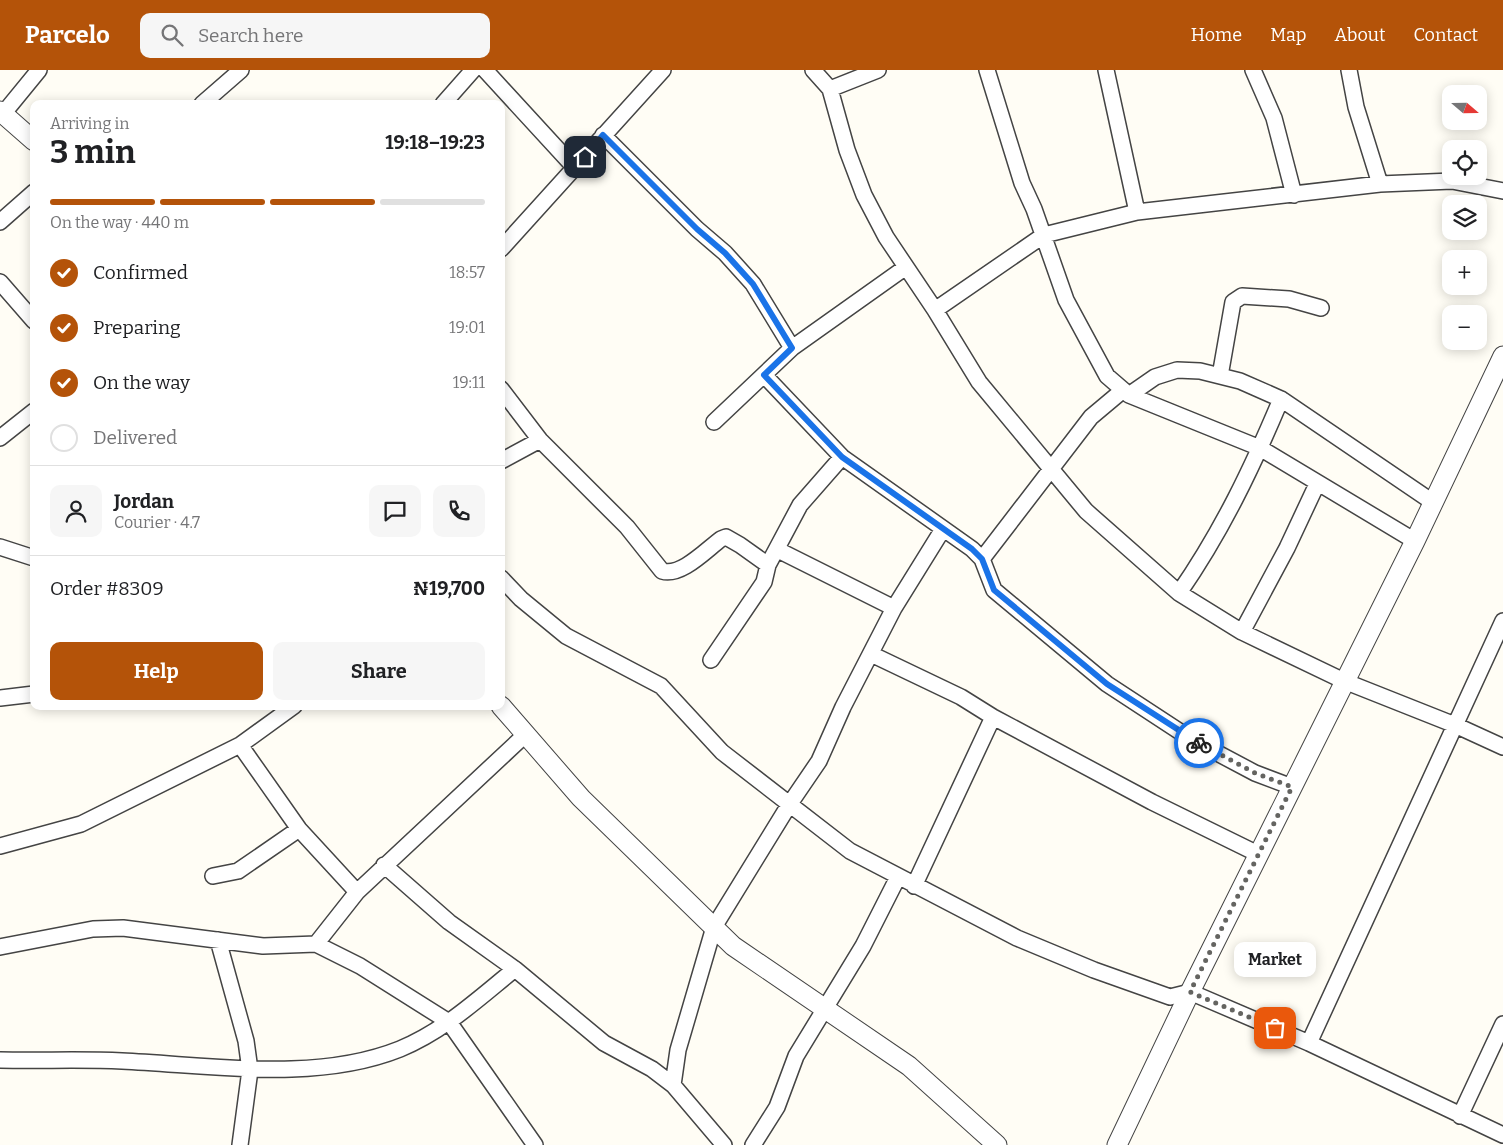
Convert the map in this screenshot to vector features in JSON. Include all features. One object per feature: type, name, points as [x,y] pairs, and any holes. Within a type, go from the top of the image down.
[{"type":"street","points":[[30,136],[2,112],[39,70]]},
{"type":"street","points":[[211,100],[242,70]]},
{"type":"street","points":[[447,100],[473,70]]},
{"type":"street","points":[[485,70],[575,168]]},
{"type":"street","points":[[505,245],[663,70]]},
{"type":"street","points":[[812,70],[830,90],[864,195],[886,237],[935,310],[979,382],[1086,512],[1179,592],[1242,632],[1344,681],[1455,725],[1503,747]]},
{"type":"street","points":[[830,90],[878,70]]},
{"type":"street","points":[[987,70],[1022,183],[1044,235],[1066,300],[1107,376],[1125,393],[1260,448],[1415,540]]},
{"type":"street","points":[[1106,70],[1136,212]]},
{"type":"street","points":[[1253,70],[1274,118],[1294,195]]},
{"type":"street","points":[[1349,70],[1356,106],[1380,184]]},
{"type":"street","points":[[603,135],[697,229],[725,253],[753,284],[792,348]]},
{"type":"street","points":[[935,310],[1044,235],[1136,212],[1380,184],[1452,181],[1503,191]]},
{"type":"street","points":[[0,222],[30,196]]},
{"type":"street","points":[[714,422],[792,348],[906,267]]},
{"type":"street","points":[[0,282],[30,316]]},
{"type":"street","points":[[1220,376],[1233,302],[1242,296],[1289,299],[1321,308]]},
{"type":"street","points":[[1117,1145],[1258,854],[1434,503],[1502,359]]},
{"type":"street","points":[[982,559],[1091,417],[1125,393],[1155,378],[1177,370],[1200,370],[1240,381],[1281,399],[1434,503]]},
{"type":"street","points":[[764,375],[842,457],[982,559],[994,590],[1107,684],[1191,739],[1255,773],[1292,787]]},
{"type":"street","points":[[505,394],[540,440],[626,527],[662,572],[672,572],[683,567],[721,539],[726,538],[740,545],[768,565]]},
{"type":"street","points":[[1179,592],[1219,533],[1260,448],[1281,399]]},
{"type":"street","points":[[0,438],[30,414]]},
{"type":"street","points":[[505,459],[540,440]]},
{"type":"street","points":[[711,660],[764,582],[768,565],[778,550],[800,505],[842,457]]},
{"type":"street","points":[[1242,632],[1288,548],[1318,484]]},
{"type":"street","points":[[673,1085],[678,1050],[714,927],[789,805],[819,761],[843,707],[894,608],[943,529]]},
{"type":"street","points":[[0,547],[30,558]]},
{"type":"street","points":[[778,550],[894,608]]},
{"type":"street","points":[[505,582],[521,599],[566,636],[661,686],[722,752],[850,851],[898,878],[1017,938],[1094,970],[1170,997],[1190,992],[1309,1043],[1503,1135]]},
{"type":"street","points":[[1309,1043],[1503,621]]},
{"type":"street","points":[[871,654],[961,697],[993,717],[1152,802],[1258,854]]},
{"type":"street","points":[[0,698],[30,694]]},
{"type":"street","points":[[0,846],[81,824],[240,745],[288,710]]},
{"type":"street","points":[[505,710],[581,798],[732,946],[825,1007],[909,1066],[997,1145]]},
{"type":"street","points":[[914,886],[993,717]]},
{"type":"street","points":[[316,944],[357,892],[384,865],[526,734]]},
{"type":"street","points":[[240,745],[299,829],[357,892]]},
{"type":"street","points":[[213,876],[238,871],[299,829]]},
{"type":"street","points":[[384,865],[449,922],[515,969],[604,1043],[652,1069],[673,1085],[724,1145]]},
{"type":"street","points":[[753,1145],[777,1107],[796,1056],[863,946],[898,878]]},
{"type":"street","points":[[0,947],[93,928],[123,928],[263,946],[316,944],[360,966],[449,1022],[535,1145]]},
{"type":"street","points":[[218,940],[246,1041],[250,1070],[240,1145]]},
{"type":"street","points":[[0,1060],[121,1061],[250,1070],[341,1065],[373,1058],[402,1048],[449,1022],[515,969]]},
{"type":"street","points":[[1460,1116],[1503,1024]]},
{"type":"way so far","points":[[1199,743],[1255,773],[1292,787],[1190,992],[1275,1028]]},
{"type":"place","name":"Market","points":[[1275,1028]]},
{"type":"route","points":[[585,157],[603,135],[697,229],[725,253],[753,284],[792,348],[764,375],[842,457],[972,549],[982,559],[994,590],[1107,684],[1199,743]]}]
